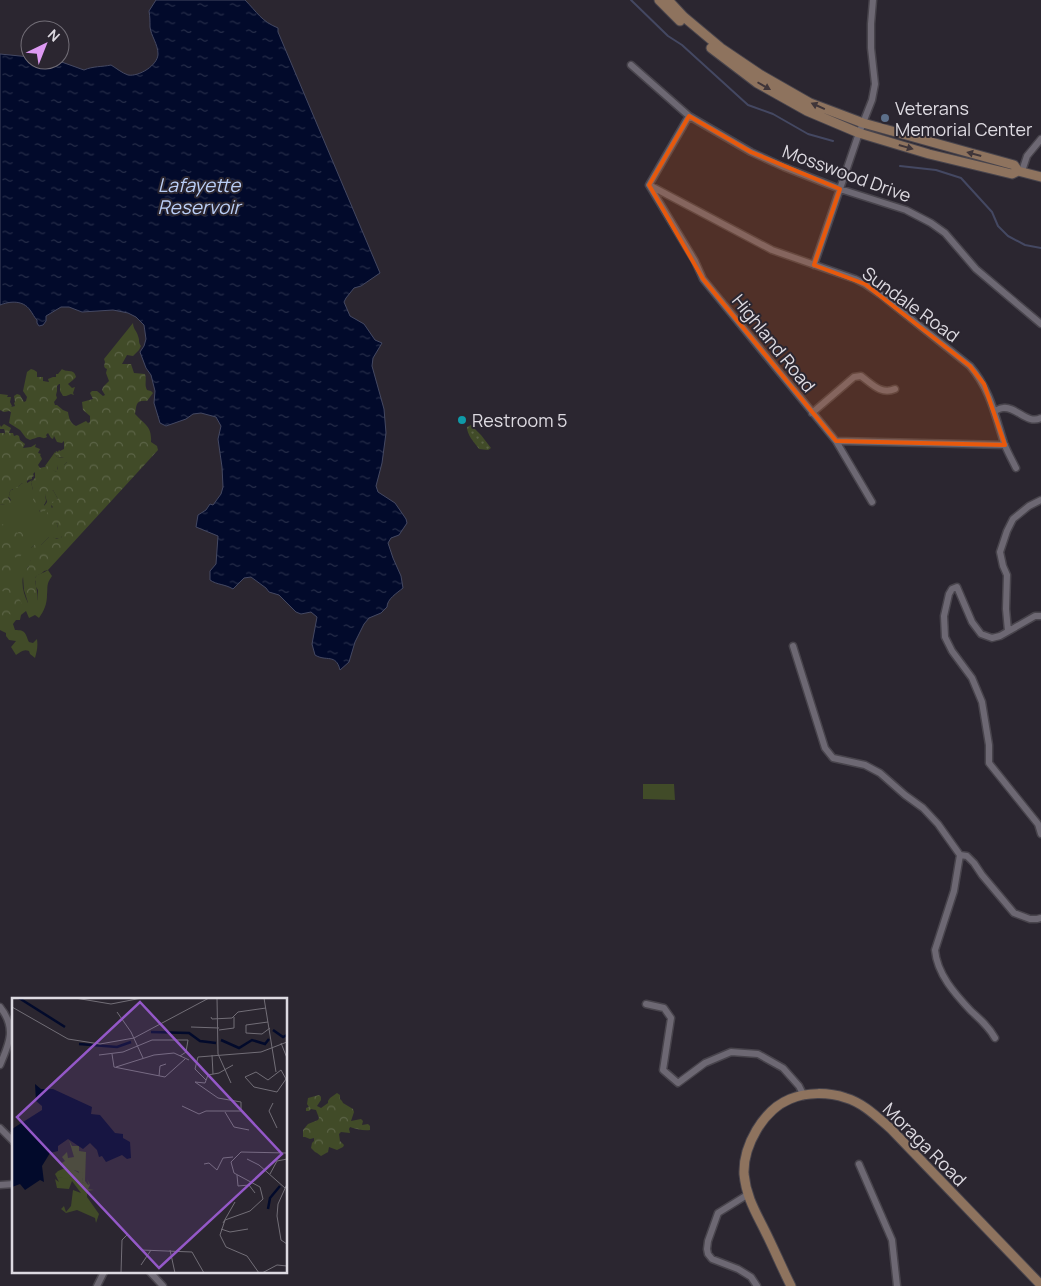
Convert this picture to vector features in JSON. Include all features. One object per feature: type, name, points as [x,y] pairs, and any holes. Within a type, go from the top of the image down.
[{"type":"main road","points":[[659,0],[681,22],[757,82],[807,111],[859,133],[929,154],[1012,174],[1020,171]]},
{"type":"main road","points":[[668,0],[684,17],[721,48],[761,75],[810,103],[863,123],[1014,165],[1020,171],[1041,177]]},
{"type":"main road","name":"Moraga Road","points":[[791,1286],[747,1195],[744,1172],[752,1138],[769,1114],[790,1099],[816,1094],[829,1094],[848,1098],[864,1106],[890,1128],[1041,1285]]},
{"type":"street","points":[[814,265],[872,100],[875,84],[871,48],[873,0]]},
{"type":"street","name":"Mosswood Drive","points":[[631,65],[689,116],[751,152],[840,189],[906,210],[931,223],[945,234],[976,269],[1041,324]]},
{"type":"street","points":[[649,185],[689,116]]},
{"type":"street","points":[[1020,171],[1027,156],[1041,139]]},
{"type":"street","name":"Sundale Road","points":[[649,185],[772,250],[865,284],[970,366],[984,384],[995,411],[1005,445],[1016,468]]},
{"type":"street","name":"Highland Road","points":[[649,185],[703,279],[836,441],[872,502]]},
{"type":"street","points":[[812,413],[858,375],[880,390],[895,389]]},
{"type":"street","points":[[995,411],[1004,408],[1013,410],[1030,419],[1037,420],[1041,418]]},
{"type":"street","points":[[836,441],[1005,445]]},
{"type":"street","points":[[1008,631],[1006,609],[1007,575],[1002,566],[1000,552],[1006,531],[1013,518],[1041,500]]},
{"type":"street","points":[[1041,616],[1035,616],[992,638],[981,634],[972,622],[958,587],[952,589],[949,594],[944,616],[945,637],[952,651],[972,678],[982,702],[990,763],[1038,824],[1041,834]]},
{"type":"street","points":[[793,646],[825,748],[833,758],[865,765],[880,773],[904,795],[923,808],[938,824],[960,855],[954,890],[935,950],[936,960],[942,973],[959,998],[990,1029],[995,1038]]},
{"type":"street","points":[[960,855],[967,856],[974,863],[1014,913],[1030,919],[1041,918]]},
{"type":"street","points":[[646,1004],[664,1008],[671,1018],[663,1070],[678,1084],[704,1064],[731,1052],[758,1054],[783,1068],[799,1086],[804,1096]]},
{"type":"street","points":[[0,1008],[6,1014],[10,1028],[10,1040],[0,1065]]},
{"type":"street","points":[[0,1128],[12,1140]]},
{"type":"street","points":[[859,1164],[892,1240],[897,1286]]},
{"type":"street","points":[[747,1195],[718,1213],[708,1241],[707,1250],[712,1259],[738,1269],[751,1277],[757,1286]]},
{"type":"street","points":[[97,1286],[103,1274]]},
{"type":"street","points":[[152,1274],[163,1286]]},
{"type":"highlighted area","points":[[689,116],[751,152],[840,189],[814,265],[865,284],[970,366],[984,384],[1005,445],[836,441],[703,279],[649,185]]},
{"type":"green space","points":[[133,323],[141,346],[133,356],[127,355],[122,364],[131,364],[134,373],[145,374],[147,390],[153,393],[147,401],[138,402],[135,414],[149,429],[151,442],[157,446],[158,450],[48,570],[35,578],[37,579],[35,581],[38,605],[37,609],[33,609],[32,606],[29,606],[24,590],[23,576],[20,576],[18,569],[26,569],[29,566],[31,548],[34,545],[41,545],[49,535],[57,539],[62,537],[62,535],[56,532],[58,524],[56,523],[56,526],[54,526],[48,524],[46,519],[47,512],[53,507],[48,504],[58,499],[53,490],[52,492],[48,491],[45,495],[44,505],[47,508],[44,512],[42,513],[35,506],[31,482],[35,478],[35,472],[32,479],[28,480],[24,485],[22,483],[17,488],[13,487],[14,489],[11,490],[8,497],[11,502],[10,506],[0,504],[0,433],[4,433],[4,435],[5,432],[4,429],[0,429],[0,425],[1,427],[4,424],[11,428],[9,433],[19,436],[20,440],[25,444],[23,448],[36,444],[35,447],[40,449],[38,453],[41,454],[42,459],[38,465],[40,468],[48,466],[56,472],[57,466],[64,465],[67,459],[57,457],[55,454],[56,451],[64,449],[64,441],[62,443],[57,442],[54,436],[53,439],[48,433],[45,438],[39,437],[30,440],[9,423],[11,412],[0,410],[0,394],[11,397],[11,407],[15,406],[14,396],[17,394],[20,395],[24,402],[26,401],[27,397],[23,391],[27,372],[31,369],[37,372],[37,377],[43,377],[43,381],[49,382],[48,379],[56,377],[56,374],[62,369],[72,372],[76,377],[68,384],[72,388],[75,387],[74,395],[63,396],[59,384],[57,386],[55,405],[68,412],[71,422],[76,426],[86,421],[90,422],[90,416],[83,410],[82,402],[93,399],[90,393],[92,391],[97,391],[103,396],[105,395],[102,390],[109,381],[106,373],[107,369],[104,366],[104,359]]},
{"type":"green space","points":[[471,425],[491,448],[488,450],[479,449],[468,433],[467,427]]},
{"type":"green space","points":[[55,452],[57,457],[67,458],[67,462],[64,465],[57,466],[58,471],[56,472],[45,466]]},
{"type":"green space","points":[[32,480],[33,501],[36,502],[40,512],[47,502],[45,495],[48,491],[53,490],[58,499],[51,505],[56,523],[58,524],[57,528],[63,535],[60,539],[49,537],[41,545],[34,545],[31,548],[31,560],[24,574],[23,589],[28,603],[38,600],[35,578],[37,575],[48,570],[52,576],[48,585],[46,604],[39,618],[35,615],[29,618],[26,611],[21,615],[20,620],[16,620],[13,624],[15,630],[25,633],[29,642],[33,643],[37,639],[35,658],[27,650],[16,655],[11,647],[16,641],[9,640],[6,633],[0,630],[0,504],[6,505],[11,500],[8,496],[10,496],[9,493],[13,490],[13,487],[18,487],[22,483],[24,484]]},
{"type":"green space","points":[[0,524],[8,525],[17,533],[22,532],[24,537],[21,545],[24,548],[23,553],[18,559],[12,555],[9,556],[13,565],[10,575],[11,586],[22,604],[21,607],[13,606],[14,609],[12,611],[15,614],[13,617],[10,614],[3,617],[0,611],[8,606],[6,592],[2,591],[0,593],[0,586],[3,581],[0,578]]},
{"type":"green space","points":[[643,784],[674,784],[675,800],[643,799]]},
{"type":"green space","points":[[337,1093],[340,1095],[343,1103],[353,1109],[351,1121],[361,1119],[363,1121],[362,1125],[368,1124],[370,1130],[350,1127],[350,1133],[341,1132],[339,1134],[340,1141],[344,1145],[343,1147],[337,1150],[329,1147],[328,1152],[321,1156],[311,1148],[314,1138],[303,1137],[303,1130],[308,1124],[319,1118],[316,1110],[306,1111],[306,1108],[309,1107],[307,1104],[308,1098],[319,1095],[321,1100],[317,1106],[321,1108]]},
{"type":"water","name":"Lafayette Reservoir","points":[[156,0],[245,0],[263,19],[278,28],[278,32],[380,273],[361,286],[354,288],[344,302],[350,316],[364,324],[375,340],[382,343],[373,358],[372,366],[384,409],[386,433],[382,463],[376,486],[378,492],[395,503],[406,519],[407,523],[399,535],[391,538],[388,543],[401,576],[403,588],[390,599],[387,607],[381,613],[369,618],[364,624],[355,642],[349,662],[340,670],[336,661],[315,655],[312,644],[317,617],[311,612],[301,614],[296,612],[279,595],[269,592],[251,577],[244,578],[233,589],[210,580],[210,571],[216,564],[218,536],[196,527],[198,515],[206,510],[210,504],[213,505],[221,494],[223,487],[218,439],[221,426],[216,417],[201,413],[193,414],[186,419],[166,426],[160,423],[154,403],[155,391],[151,375],[140,352],[146,339],[144,325],[136,317],[128,313],[113,310],[82,312],[69,307],[61,307],[46,316],[46,321],[43,325],[39,326],[31,311],[24,304],[12,302],[0,305],[0,54],[20,56],[20,70],[70,70],[70,65],[84,70],[111,65],[128,75],[137,74],[151,66],[158,54],[151,30],[149,11]]},
{"type":"waterway","points":[[631,0],[668,36],[682,45],[748,105],[773,114],[808,134],[833,141]]},
{"type":"waterway","points":[[900,166],[936,170],[961,178],[992,212],[998,226],[1008,236],[1025,245],[1041,248]]},
{"type":"place","name":"Veterans Memorial Center","points":[[885,118]]},
{"type":"place","name":"Restroom 5","points":[[462,420]]}]
